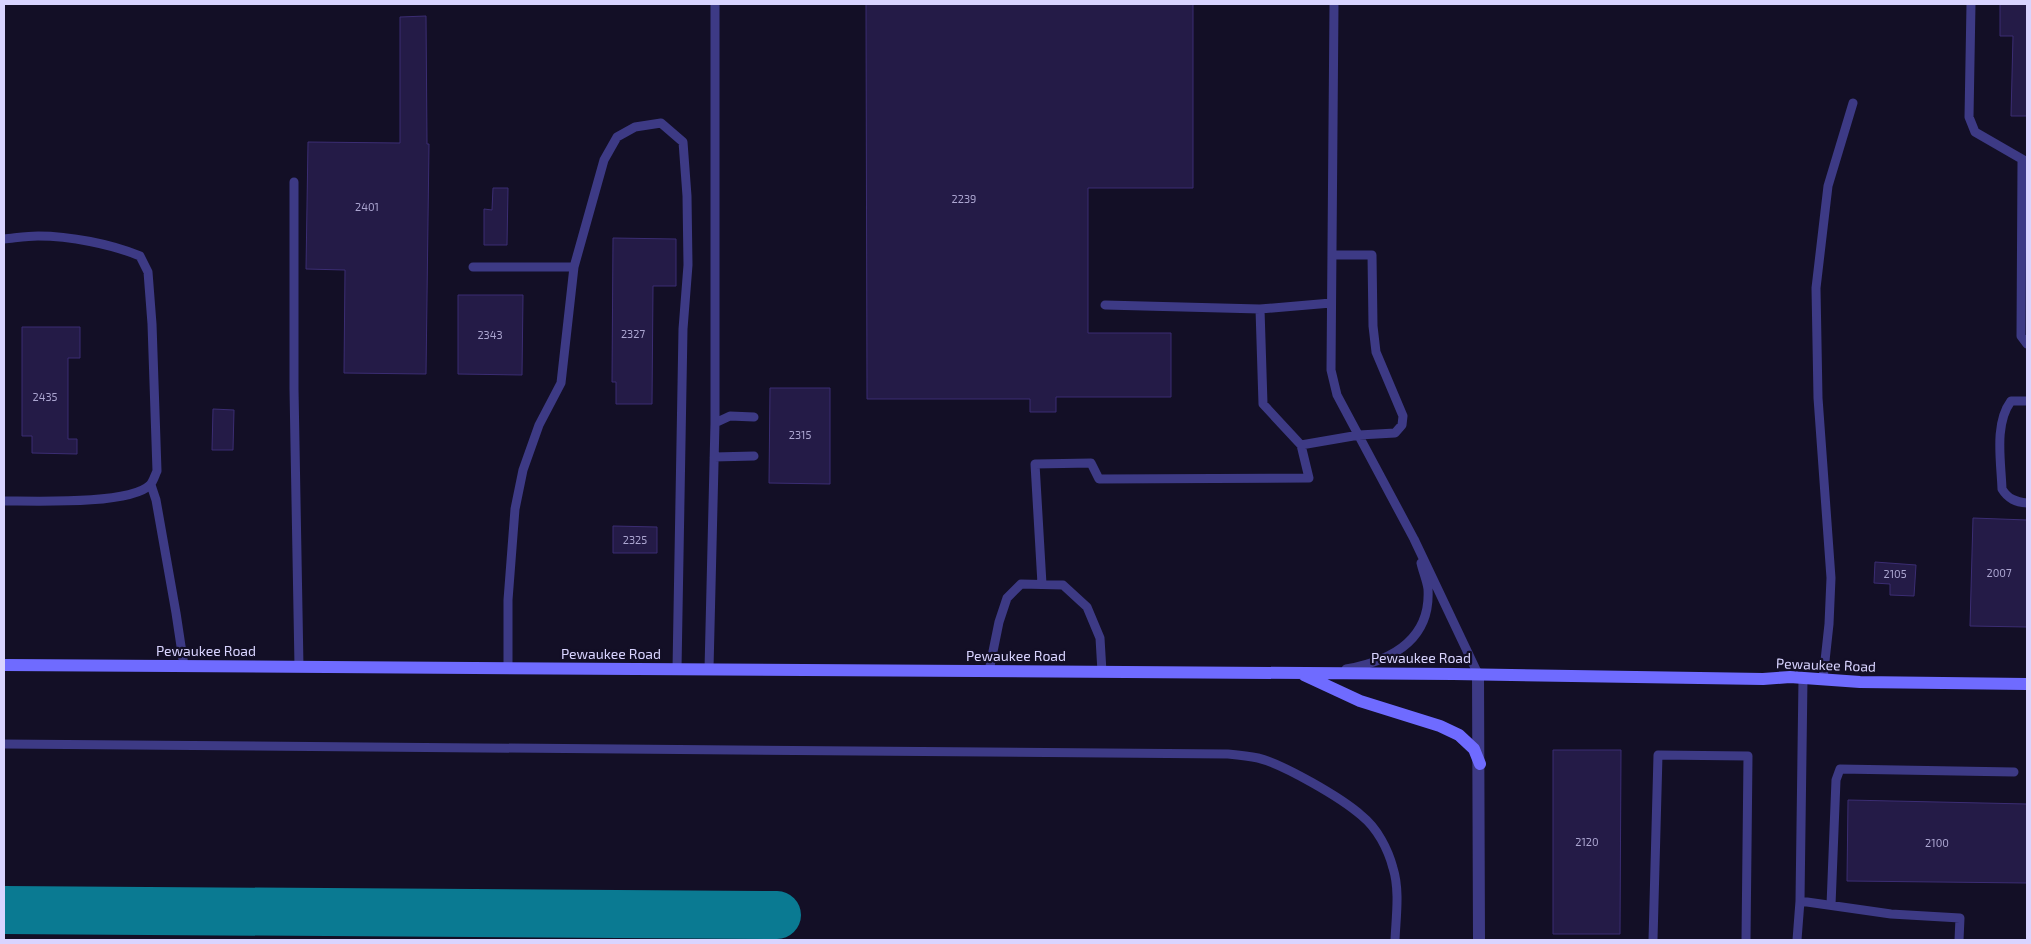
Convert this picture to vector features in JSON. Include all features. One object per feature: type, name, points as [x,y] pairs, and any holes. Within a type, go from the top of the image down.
[{"type":"main road","name":"Pewaukee Road","points":[[4,665],[1478,674],[1803,678],[2027,684]]},
{"type":"main road","points":[[1300,673],[1360,701],[1440,726],[1459,735],[1474,749],[1480,764]]},
{"type":"street","points":[[1478,674],[1480,764],[1479,940]]},
{"type":"lane","points":[[709,669],[715,422],[715,4]]},
{"type":"lane","points":[[1334,4],[1331,370],[1338,394],[1414,539],[1478,674]]},
{"type":"lane","points":[[1971,4],[1968,117],[1976,132],[2025,161],[2022,336],[2027,344]]},
{"type":"lane","points":[[1823,679],[1829,624],[1831,578],[1818,398],[1816,288],[1828,186],[1853,103]]},
{"type":"lane","points":[[508,668],[508,600],[515,508],[523,470],[538,425],[561,383],[574,267],[604,160],[617,137],[636,127],[661,123],[683,142],[687,196],[688,266],[683,328],[677,669]]},
{"type":"lane","points":[[294,182],[294,389],[299,667]]},
{"type":"lane","points":[[4,239],[37,236],[63,238],[126,250],[140,256],[148,272],[158,471],[150,485],[137,492],[74,502],[4,500]]},
{"type":"lane","points":[[1301,445],[1359,435],[1395,433],[1402,425],[1402,416],[1376,352],[1373,326],[1372,255],[1332,255]]},
{"type":"lane","points":[[473,267],[574,267]]},
{"type":"lane","points":[[1105,305],[1260,309],[1331,303]]},
{"type":"lane","points":[[1042,584],[1035,464],[1091,463],[1099,479],[1309,478],[1301,445],[1263,404],[1260,309]]},
{"type":"lane","points":[[2027,400],[2011,401],[2005,409],[2000,430],[2002,489],[2005,495],[2016,502],[2027,503]]},
{"type":"lane","points":[[715,422],[730,416],[754,417]]},
{"type":"lane","points":[[714,457],[754,456]]},
{"type":"lane","points":[[150,485],[156,500],[184,666]]},
{"type":"lane","points":[[1323,673],[1378,662],[1402,648],[1418,633],[1427,610],[1428,588],[1414,539]]},
{"type":"lane","points":[[989,671],[999,622],[1007,598],[1021,584],[1042,584],[1063,585],[1087,607],[1100,638],[1102,672]]},
{"type":"lane","points":[[1797,940],[1800,901],[1803,678]]},
{"type":"lane","points":[[4,744],[1228,754],[1260,758],[1338,798],[1363,816],[1377,834],[1394,869],[1396,891],[1395,940]]},
{"type":"lane","points":[[1653,940],[1658,755],[1748,756],[1746,940]]},
{"type":"lane","points":[[1830,906],[1836,780],[1840,769],[2014,772]]},
{"type":"lane","points":[[1800,901],[1891,914],[1960,918],[1959,940]]},
{"type":"building","points":[[866,4],[1193,4],[1193,188],[1088,188],[1088,333],[1171,333],[1171,397],[1056,397],[1056,412],[1030,412],[1030,399],[867,399]]},
{"type":"building","points":[[2000,4],[2027,4],[2027,116],[2011,116],[2013,36],[2000,36]]},
{"type":"building","points":[[426,16],[427,144],[429,144],[426,374],[344,373],[345,270],[306,269],[308,142],[400,143],[400,17]]},
{"type":"building","points":[[493,188],[508,188],[507,245],[484,245],[484,209],[492,210]]},
{"type":"building","points":[[613,238],[676,239],[676,286],[653,286],[652,404],[616,404],[616,382],[612,382]]},
{"type":"building","points":[[458,295],[523,295],[522,375],[458,374]]},
{"type":"building","points":[[22,327],[80,327],[80,358],[68,358],[68,439],[77,439],[77,454],[32,453],[32,436],[22,436]]},
{"type":"building","points":[[770,388],[830,388],[830,484],[769,483]]},
{"type":"building","points":[[213,409],[234,410],[233,450],[212,450]]},
{"type":"building","points":[[1973,518],[2027,520],[2027,627],[1970,626]]},
{"type":"building","points":[[613,526],[657,527],[657,553],[613,553]]},
{"type":"building","points":[[1875,562],[1916,565],[1914,596],[1890,595],[1890,584],[1874,583]]},
{"type":"building","points":[[1553,750],[1621,750],[1620,934],[1553,934]]},
{"type":"building","points":[[1848,800],[2027,804],[2027,883],[1847,881]]},
{"type":"taxiway","points":[[4,910],[777,915]]}]
